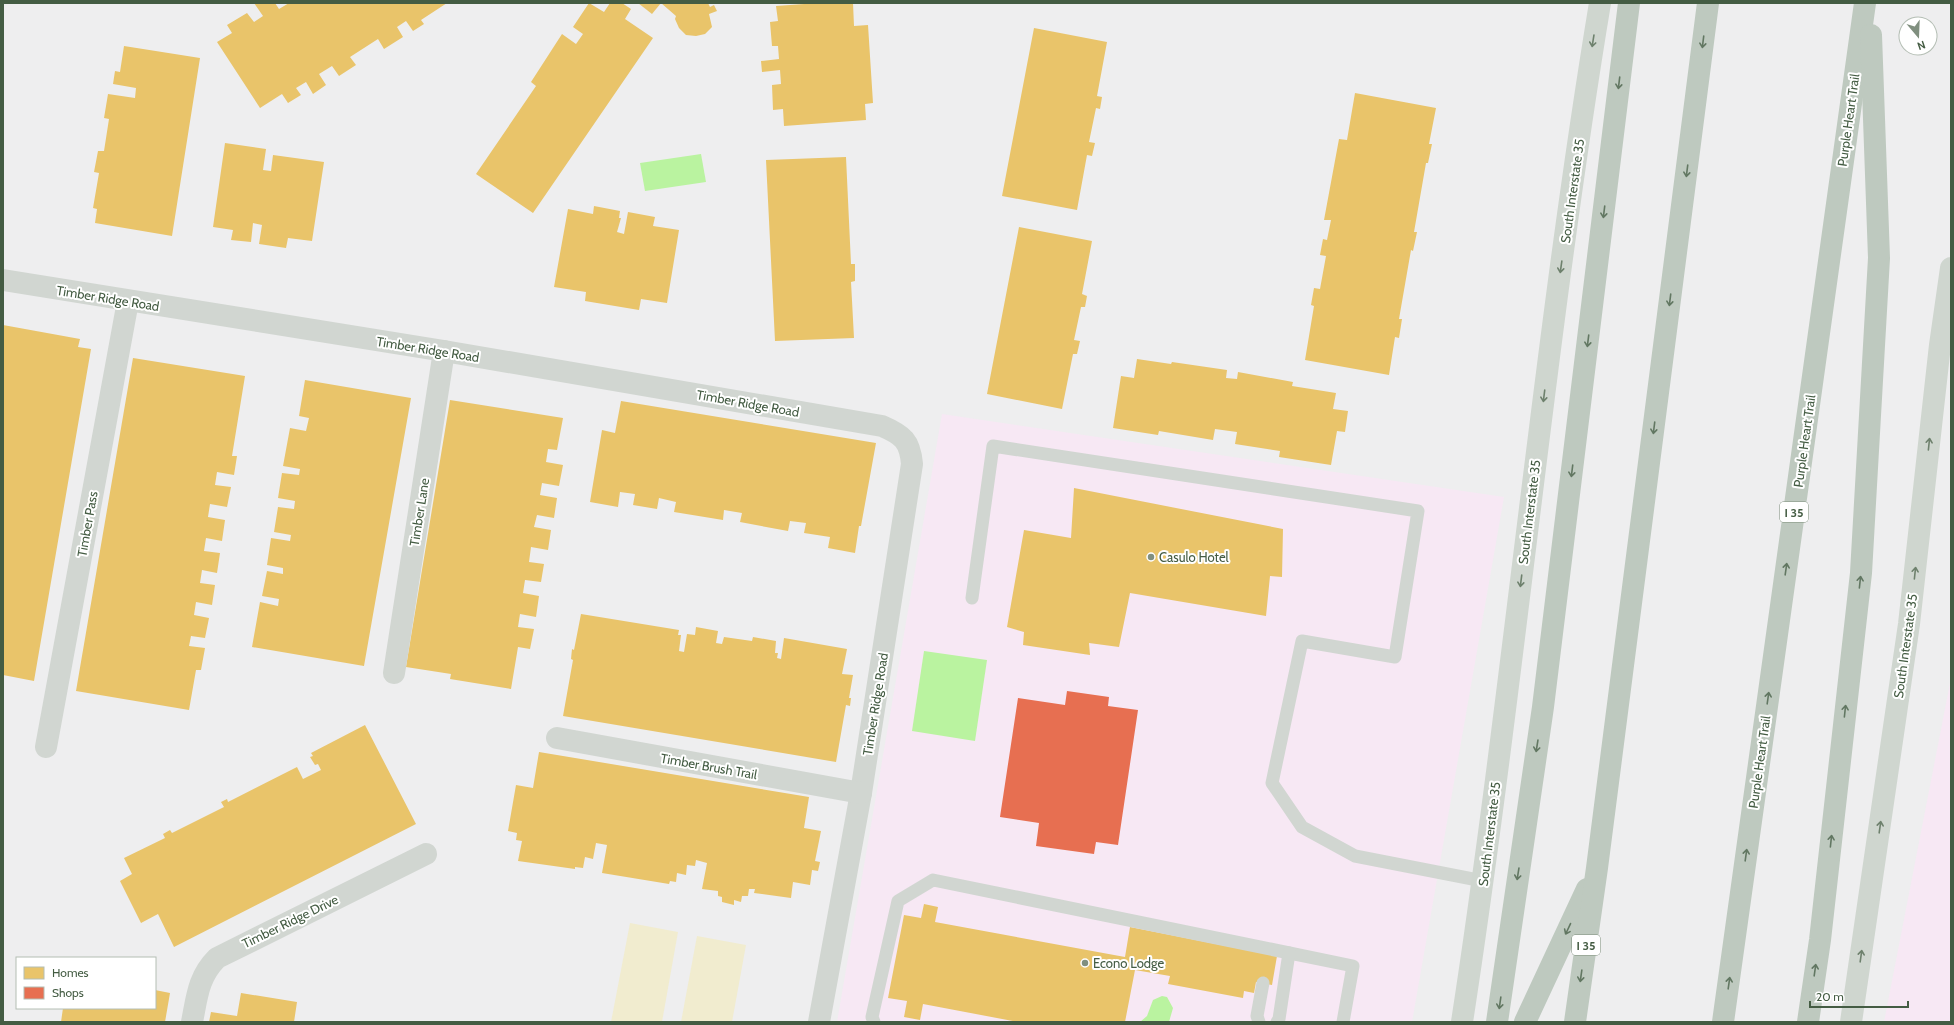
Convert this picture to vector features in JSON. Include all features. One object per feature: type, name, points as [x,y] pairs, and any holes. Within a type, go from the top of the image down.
[{"type":"highway","points":[[1497,1022],[1543,707],[1629,3]]},
{"type":"highway","name":"I 35","points":[[1575,1022],[1597,868],[1708,3]]},
{"type":"highway","name":"Purple Heart Trail","points":[[1723,1022],[1865,3]]},
{"type":"highway","points":[[1808,1022],[1820,940],[1861,572],[1879,258],[1870,3]]},
{"type":"highway","points":[[1525,1022],[1597,868]]},
{"type":"main road","name":"South Interstate 35","points":[[1462,1022],[1483,881],[1550,344],[1587,81],[1600,3]]},
{"type":"main road","name":"South Interstate 35","points":[[1851,1022],[1909,624],[1940,345],[1951,268]]},
{"type":"street","name":"Timber Ridge Road","points":[[3,280],[444,351],[882,426],[896,432],[905,440],[911,451],[912,464],[861,793],[819,1022]]},
{"type":"street","name":"Timber Pass","points":[[46,747],[128,301]]},
{"type":"street","name":"Timber Lane","points":[[394,673],[444,351]]},
{"type":"street","name":"Timber Brush Trail","points":[[557,738],[861,793]]},
{"type":"street","name":"Timber Ridge Drive","points":[[192,1022],[200,984],[204,973],[217,958],[426,854]]},
{"type":"lane","points":[[972,598],[993,446],[1418,511],[1396,657],[1302,641],[1272,783],[1302,827],[1355,856],[1483,881]]},
{"type":"lane","points":[[874,1022],[872,1017],[898,901],[933,880],[1267,951],[1289,953],[1353,966],[1343,1022]]},
{"type":"lane","points":[[1277,1022],[1279,1019],[1289,953]]},
{"type":"lane","points":[[1259,1022],[1257,1016],[1263,983]]},
{"type":"shaded area","points":[[701,154],[706,182],[645,191],[640,163]]},
{"type":"shaded area","points":[[942,414],[1504,497],[1412,1022],[837,1022]]},
{"type":"shaded area","points":[[924,651],[987,660],[975,741],[912,731]]},
{"type":"shaded area","points":[[1951,678],[1951,1022],[1884,1022]]},
{"type":"shaded area","points":[[630,923],[678,932],[662,1022],[611,1022]]},
{"type":"shaded area","points":[[697,936],[746,945],[732,1022],[681,1022]]},
{"type":"shaded area","points":[[1162,996],[1167,997],[1173,1008],[1169,1022],[1140,1022],[1147,1016],[1153,1000]]},
{"type":"building: Homes","points":[[254,3],[275,3],[279,9],[289,3],[447,3],[421,20],[424,24],[413,31],[406,21],[397,27],[403,37],[384,49],[378,39],[350,57],[356,65],[339,76],[332,66],[319,74],[326,85],[313,94],[306,82],[296,88],[301,95],[288,103],[282,94],[260,108],[217,42],[232,33],[227,25],[247,13],[254,22],[263,16]]},
{"type":"building: Homes","points":[[589,3],[604,12],[610,3],[622,3],[631,9],[625,19],[653,38],[533,213],[476,174],[536,86],[531,82],[562,34],[576,44],[583,34],[573,27]]},
{"type":"building: Homes","points":[[638,3],[661,3],[652,14]]},
{"type":"building: Homes","points":[[661,3],[708,3],[710,7],[714,5],[717,11],[709,14],[712,27],[705,34],[696,36],[686,35],[679,28],[675,19],[676,16]]},
{"type":"building: Homes","points":[[818,3],[853,3],[854,26],[868,25],[873,103],[865,104],[866,120],[784,126],[783,109],[773,110],[772,85],[781,84],[780,70],[762,72],[761,61],[779,59],[778,46],[772,46],[770,22],[778,21],[776,6]]},
{"type":"building: Homes","points":[[1034,28],[1107,42],[1097,96],[1102,97],[1100,109],[1096,108],[1089,142],[1095,143],[1092,156],[1087,155],[1077,210],[1002,196]]},
{"type":"building: Homes","points":[[124,46],[200,58],[172,236],[95,223],[97,209],[93,208],[99,173],[94,172],[98,151],[104,151],[109,119],[104,118],[108,94],[135,98],[136,88],[113,84],[115,71],[120,72]]},
{"type":"building: Homes","points":[[1355,93],[1436,108],[1429,144],[1432,144],[1428,163],[1426,163],[1414,232],[1417,232],[1413,251],[1411,250],[1399,319],[1402,319],[1399,338],[1395,337],[1389,375],[1305,360],[1314,306],[1311,305],[1314,288],[1320,289],[1326,256],[1320,255],[1323,239],[1327,240],[1331,220],[1324,220],[1339,139],[1347,140]]},
{"type":"building: Homes","points":[[225,143],[266,149],[263,170],[271,171],[273,155],[324,162],[312,241],[288,238],[286,248],[259,244],[262,225],[253,223],[251,242],[231,240],[233,230],[213,227]]},
{"type":"building: Homes","points":[[846,157],[851,264],[855,264],[855,281],[851,282],[854,338],[775,341],[766,160]]},
{"type":"building: Homes","points":[[594,206],[620,211],[619,218],[621,218],[617,232],[624,234],[628,212],[655,217],[653,226],[679,230],[667,303],[641,299],[639,310],[585,301],[586,292],[554,287],[568,209],[593,214]]},
{"type":"building: Homes","points":[[1019,227],[1092,241],[1082,294],[1087,296],[1085,307],[1081,307],[1074,340],[1080,341],[1077,354],[1073,354],[1062,409],[987,394]]},
{"type":"building: Homes","points":[[3,325],[80,339],[78,347],[91,349],[34,681],[3,675]]},
{"type":"building: Homes","points":[[133,358],[245,376],[232,456],[237,456],[234,475],[217,472],[215,485],[231,487],[227,507],[210,504],[208,517],[225,520],[222,541],[206,538],[204,551],[220,553],[217,573],[202,570],[200,583],[215,585],[212,605],[196,602],[194,615],[209,618],[205,638],[191,636],[189,646],[205,648],[201,670],[196,670],[189,710],[76,691]]},
{"type":"building: Homes","points":[[1137,359],[1171,364],[1172,362],[1227,370],[1226,378],[1237,379],[1238,372],[1293,382],[1292,386],[1336,393],[1333,409],[1348,411],[1345,432],[1337,431],[1331,465],[1279,457],[1280,451],[1235,444],[1237,432],[1215,429],[1213,440],[1159,431],[1158,435],[1113,428],[1121,376],[1134,378]]},
{"type":"building: Homes","points":[[305,380],[411,398],[364,666],[252,647],[260,602],[278,606],[279,599],[262,596],[267,571],[283,574],[283,568],[267,565],[271,538],[290,541],[291,535],[274,532],[278,507],[294,509],[295,501],[278,498],[282,473],[299,475],[300,469],[283,466],[290,428],[306,431],[309,418],[299,416]]},
{"type":"building: Homes","points":[[450,400],[563,418],[557,450],[548,449],[546,462],[563,465],[559,486],[542,483],[540,495],[557,498],[554,518],[537,515],[534,527],[551,530],[548,550],[531,547],[529,562],[544,564],[541,582],[525,580],[523,593],[539,596],[536,617],[520,614],[518,627],[534,629],[530,649],[518,647],[511,689],[450,679],[451,674],[406,667]]},
{"type":"building: Homes","points":[[621,401],[876,443],[855,553],[828,548],[830,537],[804,533],[806,523],[790,521],[788,531],[740,522],[742,513],[724,510],[723,520],[674,512],[676,502],[659,498],[657,509],[633,505],[635,494],[620,492],[618,507],[590,502],[602,430],[615,433]]},
{"type":"building: Homes","name":"Casulo Hotel","points":[[1074,488],[1283,529],[1282,577],[1270,576],[1266,616],[1130,593],[1119,647],[1089,643],[1090,655],[1023,645],[1024,632],[1007,627],[1024,530],[1071,538]]},
{"type":"building: Homes","points":[[581,614],[679,630],[678,635],[681,635],[679,651],[684,652],[687,634],[695,635],[696,627],[718,631],[716,643],[722,644],[724,637],[752,641],[753,637],[776,641],[775,653],[778,653],[777,658],[781,659],[784,638],[847,649],[842,674],[853,675],[849,698],[851,698],[850,706],[846,705],[836,762],[563,716],[573,660],[571,659],[572,649],[574,650]]},
{"type":"building: Homes","points":[[365,725],[416,824],[174,947],[158,914],[141,923],[120,881],[132,874],[124,858],[165,838],[163,834],[170,830],[172,833],[224,807],[221,802],[227,799],[228,802],[297,767],[303,779],[321,770],[318,764],[315,765],[310,757],[313,756],[311,753]]},
{"type":"building: Homes","points":[[539,752],[809,797],[804,828],[821,831],[815,861],[820,862],[818,871],[812,870],[810,885],[793,882],[791,898],[754,893],[755,889],[749,889],[748,896],[742,896],[741,902],[734,900],[734,905],[722,902],[722,897],[718,896],[718,891],[702,889],[707,863],[696,860],[695,866],[687,865],[686,875],[677,873],[676,882],[670,881],[669,884],[602,873],[607,845],[596,843],[593,859],[585,857],[583,868],[575,867],[575,869],[518,861],[522,841],[516,840],[517,833],[508,831],[516,785],[533,788]]},
{"type":"building: Homes","name":"Econo Lodge","points":[[924,904],[938,907],[935,922],[1125,957],[1130,927],[1277,956],[1272,985],[1256,982],[1254,993],[1244,991],[1243,998],[1168,984],[1170,976],[1135,970],[1125,1022],[1018,1022],[923,1004],[920,1020],[904,1017],[907,1001],[888,998],[904,915],[921,918]]},
{"type":"building: Homes","points":[[156,990],[170,993],[165,1022],[61,1022],[63,1009],[156,1009]]},
{"type":"building: Homes","points":[[241,993],[297,1002],[294,1022],[209,1022],[211,1012],[237,1016]]},
{"type":"building: Shops","points":[[1067,691],[1109,697],[1108,706],[1138,710],[1118,845],[1096,842],[1094,854],[1036,846],[1039,823],[1000,817],[1018,698],[1065,705]]},
{"type":"place","name":"Casulo Hotel","points":[[1151,557]]},
{"type":"place","name":"Econo Lodge","points":[[1085,963]]}]
